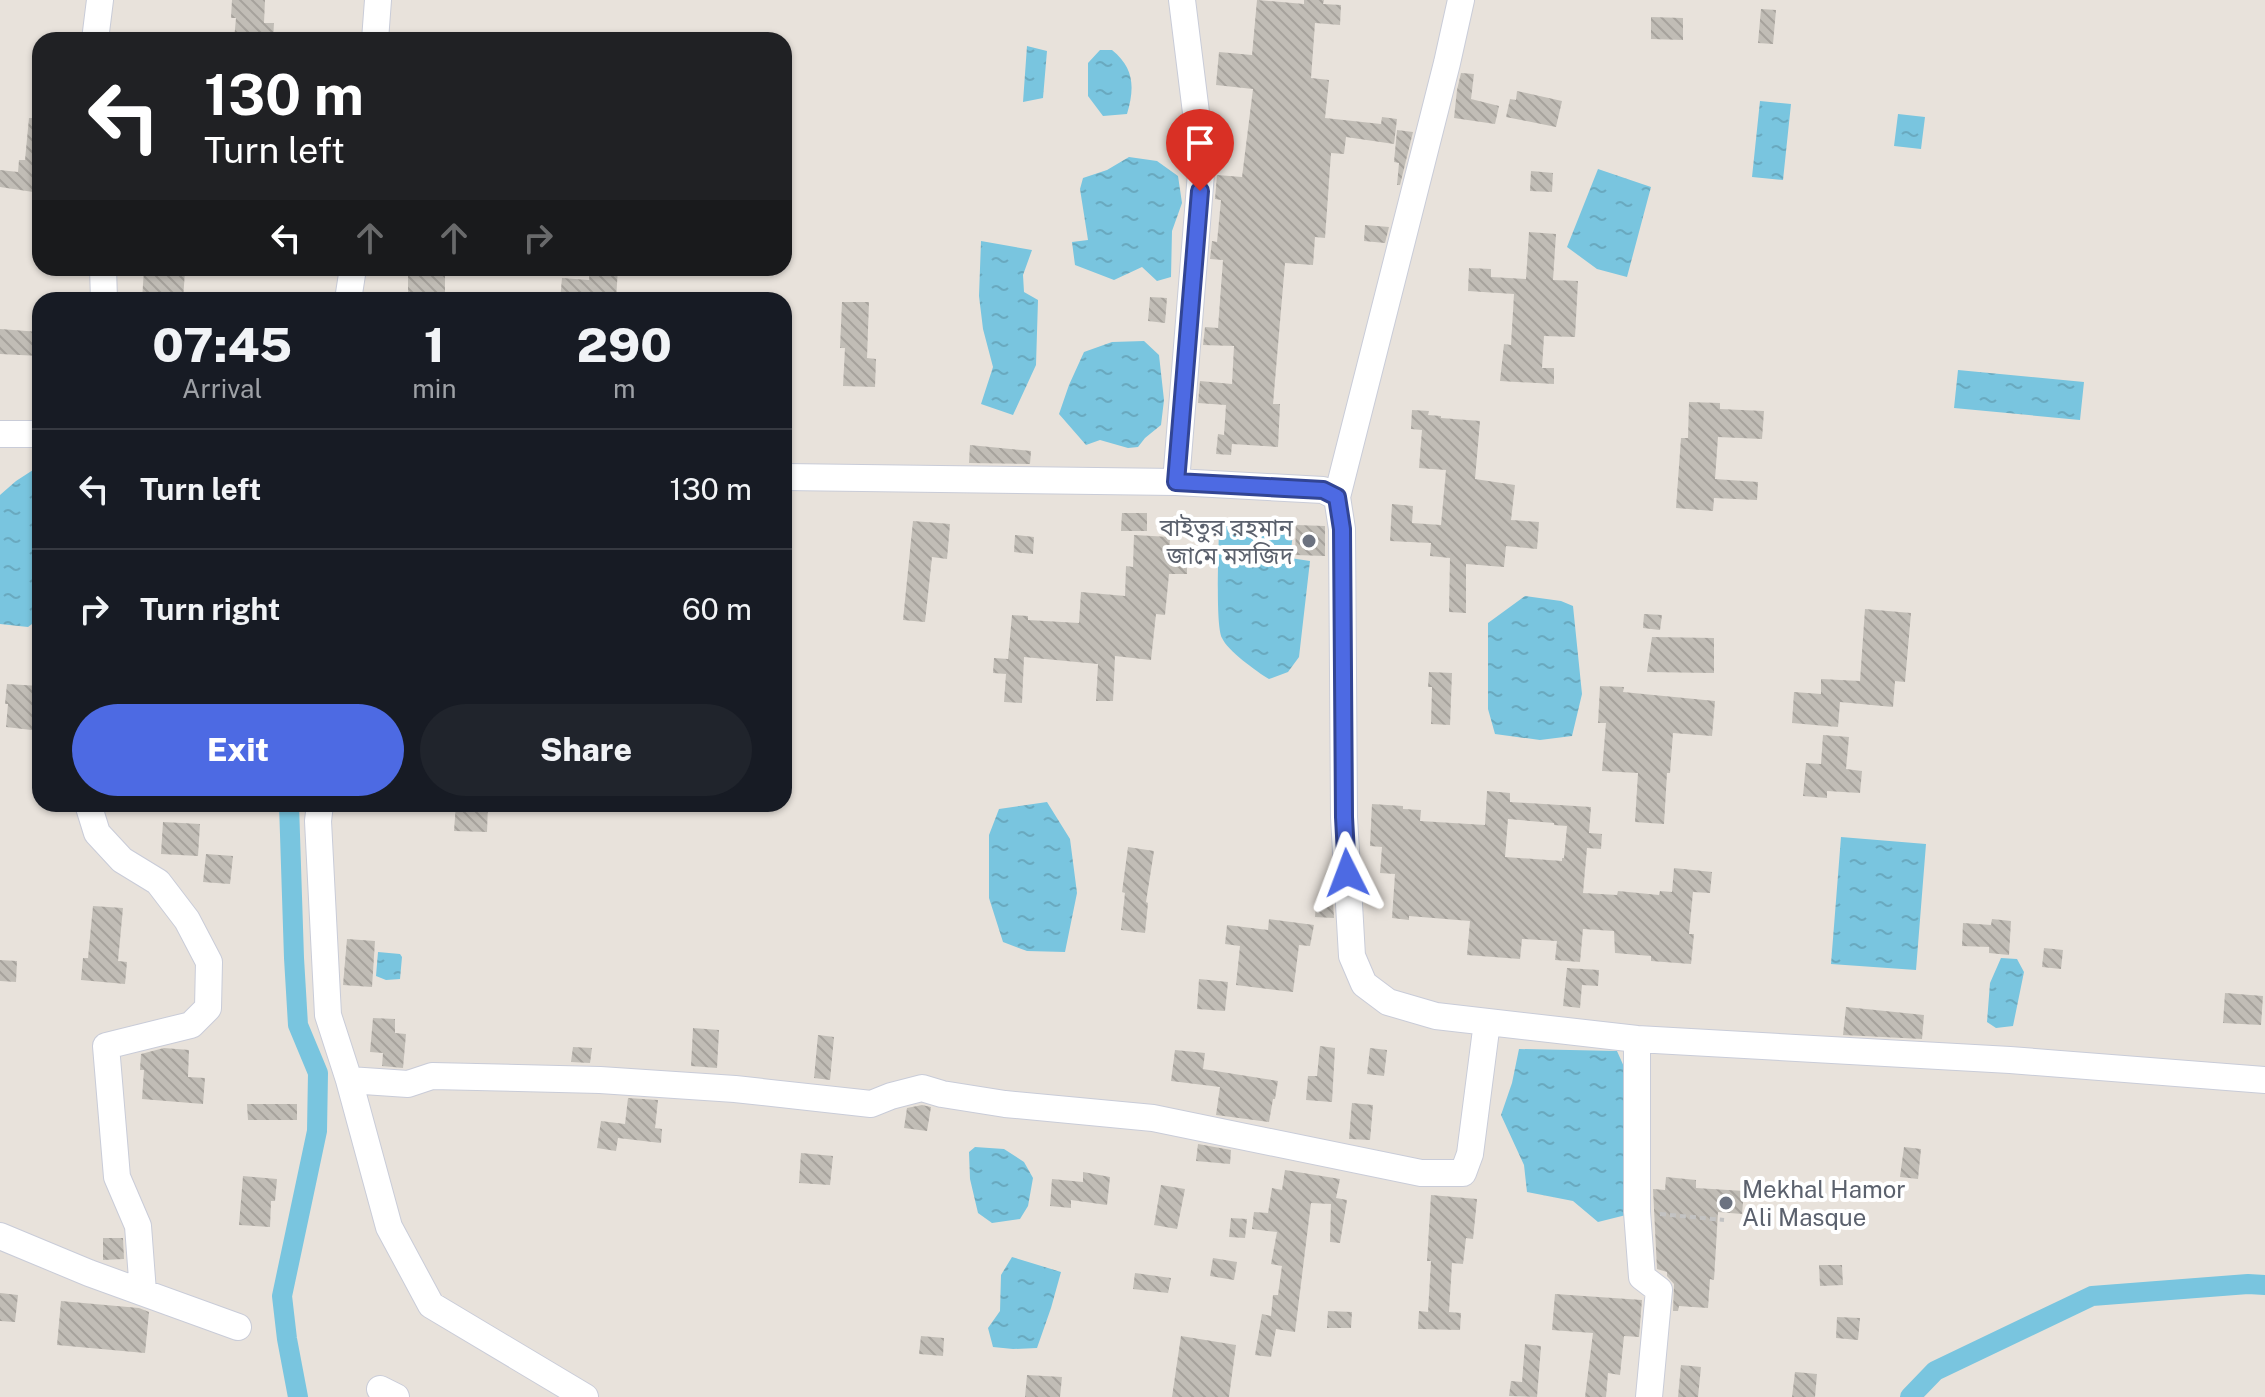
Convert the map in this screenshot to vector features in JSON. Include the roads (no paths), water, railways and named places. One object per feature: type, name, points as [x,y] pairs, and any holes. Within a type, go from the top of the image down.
[{"type":"street","points":[[96,32],[100,0]]},
{"type":"street","points":[[376,32],[378,0]]},
{"type":"street","points":[[1176,482],[1202,161],[1182,0]]},
{"type":"street","points":[[1461,0],[1337,497],[1342,529],[1344,817],[1352,956],[1364,984],[1388,1002],[1436,1016],[1637,1039],[2010,1060],[2265,1080]]},
{"type":"street","points":[[0,434],[32,434]]},
{"type":"street","points":[[792,477],[1176,482],[1323,490],[1337,497]]},
{"type":"street","points":[[90,812],[97,833],[122,860],[158,882],[187,920],[209,962],[208,1008],[191,1025],[106,1046],[117,1177],[138,1226],[143,1292]]},
{"type":"street","points":[[319,812],[328,1015],[389,1227],[431,1305],[585,1397]]},
{"type":"street","points":[[349,1080],[408,1084],[432,1076],[600,1080],[735,1089],[871,1104],[922,1088],[1005,1104],[1153,1118],[1421,1173],[1463,1173],[1470,1154],[1487,1022]]},
{"type":"street","points":[[1637,1039],[1637,1212],[1642,1277],[1659,1290],[1649,1397]]},
{"type":"street","points":[[0,1236],[238,1327]]},
{"type":"water","points":[[1027,46],[1047,51],[1043,98],[1023,102]]},
{"type":"water","points":[[1100,50],[1112,50],[1129,71],[1132,87],[1127,114],[1103,116],[1088,96],[1088,63]]},
{"type":"water","points":[[1760,101],[1791,104],[1783,180],[1752,177]]},
{"type":"water","points":[[1898,114],[1925,117],[1921,149],[1894,146]]},
{"type":"water","points":[[1129,157],[1157,161],[1178,176],[1182,203],[1172,231],[1171,277],[1157,281],[1142,267],[1114,280],[1075,265],[1072,242],[1088,240],[1080,189],[1083,178],[1107,170]]},
{"type":"water","points":[[1598,169],[1651,187],[1627,277],[1597,269],[1567,247]]},
{"type":"water","points":[[981,241],[1032,250],[1023,275],[1024,292],[1038,300],[1036,365],[1013,415],[981,404],[993,367],[983,329],[979,296]]},
{"type":"water","points":[[1144,341],[1159,355],[1164,400],[1161,425],[1138,447],[1128,448],[1100,440],[1086,445],[1059,414],[1084,352],[1112,342]]},
{"type":"water","points":[[1958,370],[2084,382],[2080,420],[1954,408]]},
{"type":"water","points":[[32,471],[32,624],[28,627],[0,624],[0,495]]},
{"type":"water","points":[[1219,525],[1294,525],[1290,558],[1310,561],[1299,657],[1288,672],[1269,679],[1236,654],[1222,638],[1218,602]]},
{"type":"water","points":[[1525,596],[1561,601],[1573,606],[1582,694],[1572,736],[1540,740],[1495,734],[1488,709],[1488,623]]},
{"type":"water","points":[[1047,802],[1070,839],[1077,893],[1065,952],[1027,951],[1003,942],[989,898],[989,835],[999,809]]},
{"type":"water","points":[[1841,837],[1926,844],[1916,970],[1831,964]]},
{"type":"water","points":[[378,952],[400,954],[400,979],[386,980],[376,976]]},
{"type":"water","points":[[2001,958],[2017,959],[2024,972],[2013,1026],[1996,1028],[1987,1022],[1990,983]]},
{"type":"water","points":[[1519,1049],[1617,1051],[1629,1078],[1626,1215],[1598,1222],[1573,1201],[1527,1192],[1524,1165],[1501,1115]]},
{"type":"water","points":[[975,1147],[1004,1149],[1024,1162],[1033,1178],[1028,1206],[1020,1219],[992,1223],[978,1213],[970,1179],[969,1152]]},
{"type":"water","points":[[1012,1257],[1061,1272],[1037,1348],[993,1347],[988,1328],[1000,1311],[1001,1275]]},
{"type":"waterway","points":[[289,812],[298,1025],[318,1073],[317,1131],[282,1296],[298,1397]]},
{"type":"waterway","points":[[1910,1397],[1935,1371],[2092,1296],[2265,1285]]},
{"type":"place","name":"বাইতুর রহমান জা‌মে মস‌জিদ","points":[[1309,541]]},
{"type":"place","name":"Mekhal Hamor Ali Masque","points":[[1726,1203]]}]
